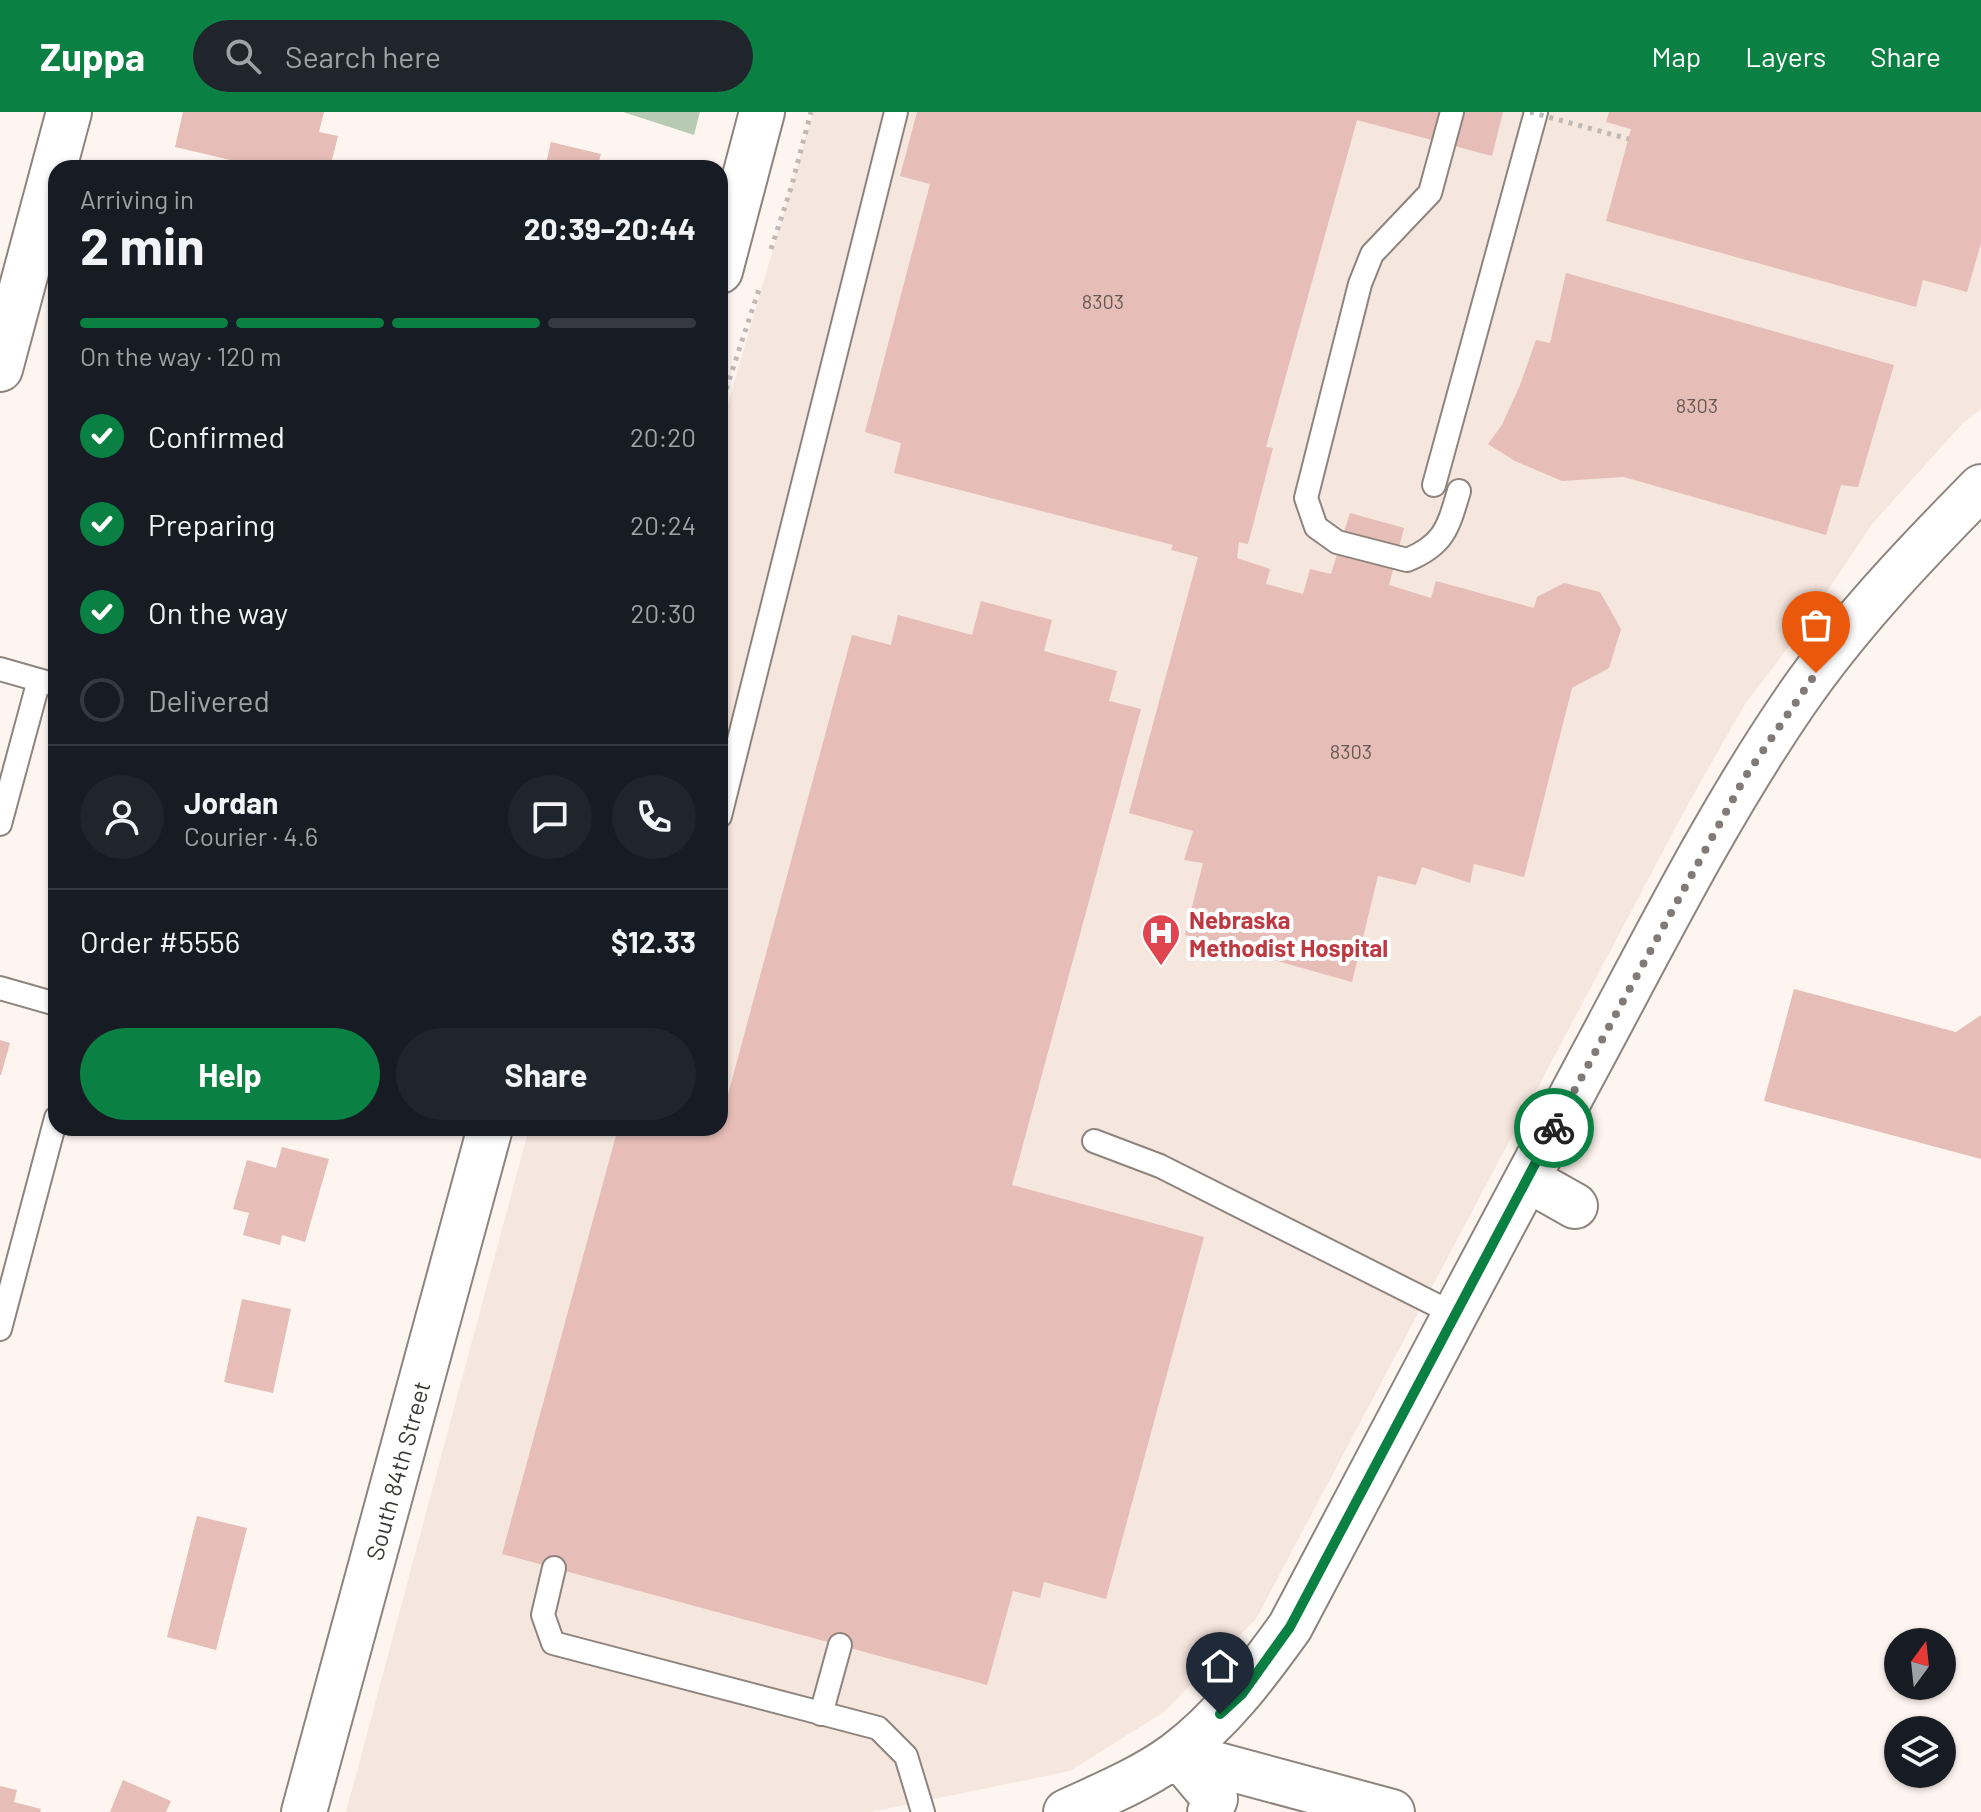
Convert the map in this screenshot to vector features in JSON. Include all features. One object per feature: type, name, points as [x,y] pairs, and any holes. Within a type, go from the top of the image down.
[{"type":"street","points":[[56,160],[69,112]]},
{"type":"street","points":[[728,241],[762,112]]},
{"type":"street","points":[[0,369],[48,190]]},
{"type":"street","points":[[1066,1812],[1135,1780],[1177,1754],[1242,1694],[1290,1627],[1454,1314],[1738,790],[1797,698],[1854,624],[1981,487]]},
{"type":"street","name":"South 84th Street","points":[[304,1812],[488,1136]]},
{"type":"street","points":[[1527,1179],[1575,1206]]},
{"type":"street","points":[[1177,1754],[1215,1799],[1210,1812]]},
{"type":"street","points":[[1177,1754],[1392,1812]]},
{"type":"lane","points":[[728,784],[896,112]]},
{"type":"lane","points":[[1452,112],[1430,193],[1372,254],[1360,284],[1306,498],[1316,527],[1337,542],[1407,560],[1433,547],[1447,529],[1459,491]]},
{"type":"lane","points":[[1434,485],[1536,112]]},
{"type":"lane","points":[[0,669],[48,682],[0,824]]},
{"type":"lane","points":[[0,988],[48,1002]]},
{"type":"lane","points":[[0,1329],[51,1136]]},
{"type":"lane","points":[[1094,1141],[1160,1166],[1454,1314]]},
{"type":"lane","points":[[554,1568],[543,1615],[553,1643],[878,1728],[906,1756],[923,1812]]},
{"type":"lane","points":[[821,1714],[840,1645]]},
{"type":"path","points":[[1530,112],[1629,139]]},
{"type":"shaded area","name":"Nebraska Methodist Hospital","points":[[813,112],[1981,112],[1981,409],[1963,423],[1872,524],[1802,629],[1745,704],[1687,806],[1256,1619],[1164,1712],[1070,1771],[871,1812],[346,1812],[527,1136],[728,1136],[728,404]]},
{"type":"green space","points":[[623,112],[700,112],[694,135]]},
{"type":"building","points":[[183,112],[324,112],[319,132],[338,136],[332,160],[230,160],[175,147]]},
{"type":"building","points":[[917,112],[1503,112],[1492,156],[1357,120],[1266,447],[1273,448],[1248,544],[1239,542],[1237,558],[1270,569],[1266,584],[1303,594],[1310,569],[1331,574],[1350,513],[1404,528],[1389,585],[1431,598],[1436,581],[1534,608],[1537,597],[1564,583],[1600,592],[1621,629],[1609,668],[1572,688],[1524,877],[1474,864],[1470,883],[1422,867],[1416,885],[1378,876],[1352,982],[1185,935],[1203,863],[1184,860],[1193,831],[1129,813],[1198,557],[1171,550],[1173,545],[894,473],[901,443],[865,432],[930,184],[900,176]]},
{"type":"building","points":[[1609,112],[1981,112],[1981,243],[1967,292],[1923,280],[1916,307],[1606,221],[1631,129],[1606,122]]},
{"type":"building","points":[[551,142],[601,154],[599,160],[547,160]]},
{"type":"building","points":[[1566,273],[1894,365],[1858,487],[1841,485],[1826,535],[1624,477],[1562,481],[1515,461],[1488,444],[1502,425],[1536,340],[1550,343]]},
{"type":"building","points":[[981,601],[1052,620],[1044,651],[1117,671],[1109,701],[1141,709],[1012,1185],[1204,1237],[1106,1599],[1044,1582],[1040,1598],[1013,1591],[987,1685],[502,1554],[616,1136],[728,1136],[728,1095],[852,635],[891,645],[898,615],[972,635]]},
{"type":"building","points":[[1794,989],[1956,1032],[1981,1015],[1981,1159],[1764,1101]]},
{"type":"building","points":[[0,1040],[10,1043],[1,1075],[0,1075]]},
{"type":"building","points":[[282,1147],[329,1159],[305,1242],[282,1235],[280,1245],[243,1235],[249,1213],[233,1209],[247,1160],[276,1168]]},
{"type":"building","points":[[242,1299],[291,1309],[273,1393],[224,1382]]},
{"type":"building","points":[[197,1516],[247,1528],[216,1650],[167,1637]]},
{"type":"building","points":[[123,1780],[171,1801],[166,1812],[110,1812]]},
{"type":"building","points":[[0,1786],[17,1790],[14,1802],[41,1809],[40,1812],[0,1812]]},
{"type":"way so far","points":[[1554,1128],[1745,777],[1816,673]]},
{"type":"place","name":"Nebraska Methodist Hospital","points":[[1161,967]]},
{"type":"route","points":[[1220,1714],[1242,1694],[1290,1627],[1554,1128]]}]
